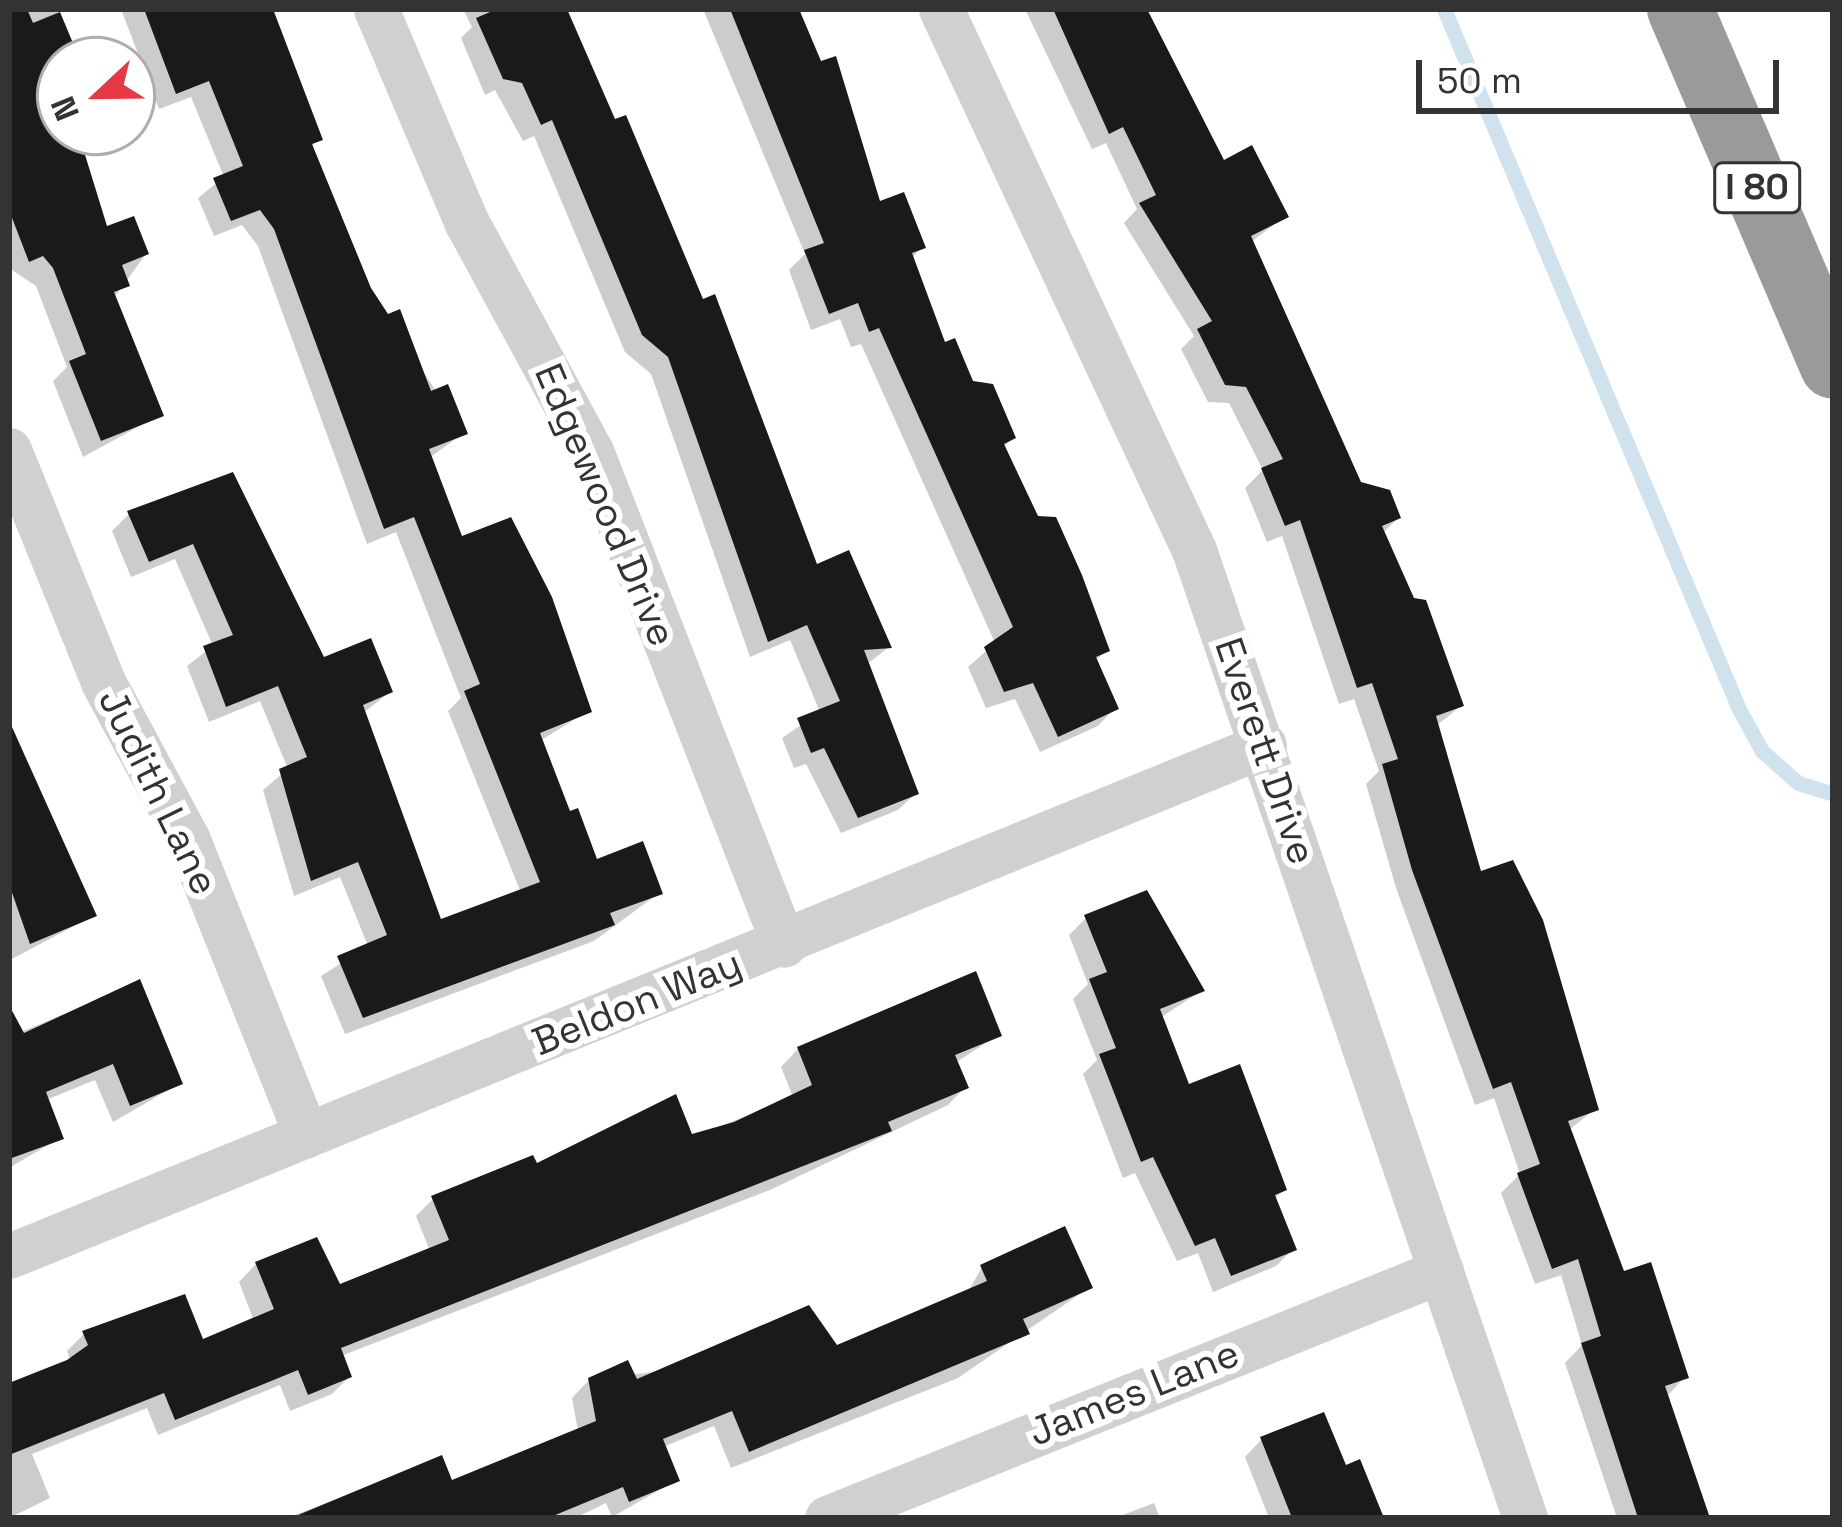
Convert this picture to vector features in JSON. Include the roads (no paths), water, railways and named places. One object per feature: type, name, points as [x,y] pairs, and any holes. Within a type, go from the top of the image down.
[{"type":"highway","name":"I 80","points":[[1680,9],[1833,366]]},
{"type":"street","name":"Edgewood Drive","points":[[376,9],[467,223],[591,452],[784,945]]},
{"type":"street","name":"Everett Drive","points":[[941,9],[1195,550],[1525,1518]]},
{"type":"street","name":"Judith Lane","points":[[9,450],[103,682],[188,840],[307,1135]]},
{"type":"street","name":"Beldon Way","points":[[9,1256],[784,945],[1264,745]]},
{"type":"street","name":"James Lane","points":[[827,1518],[1441,1270]]},
{"type":"waterway","points":[[1444,9],[1739,709],[1762,751],[1798,783],[1833,794]]}]
